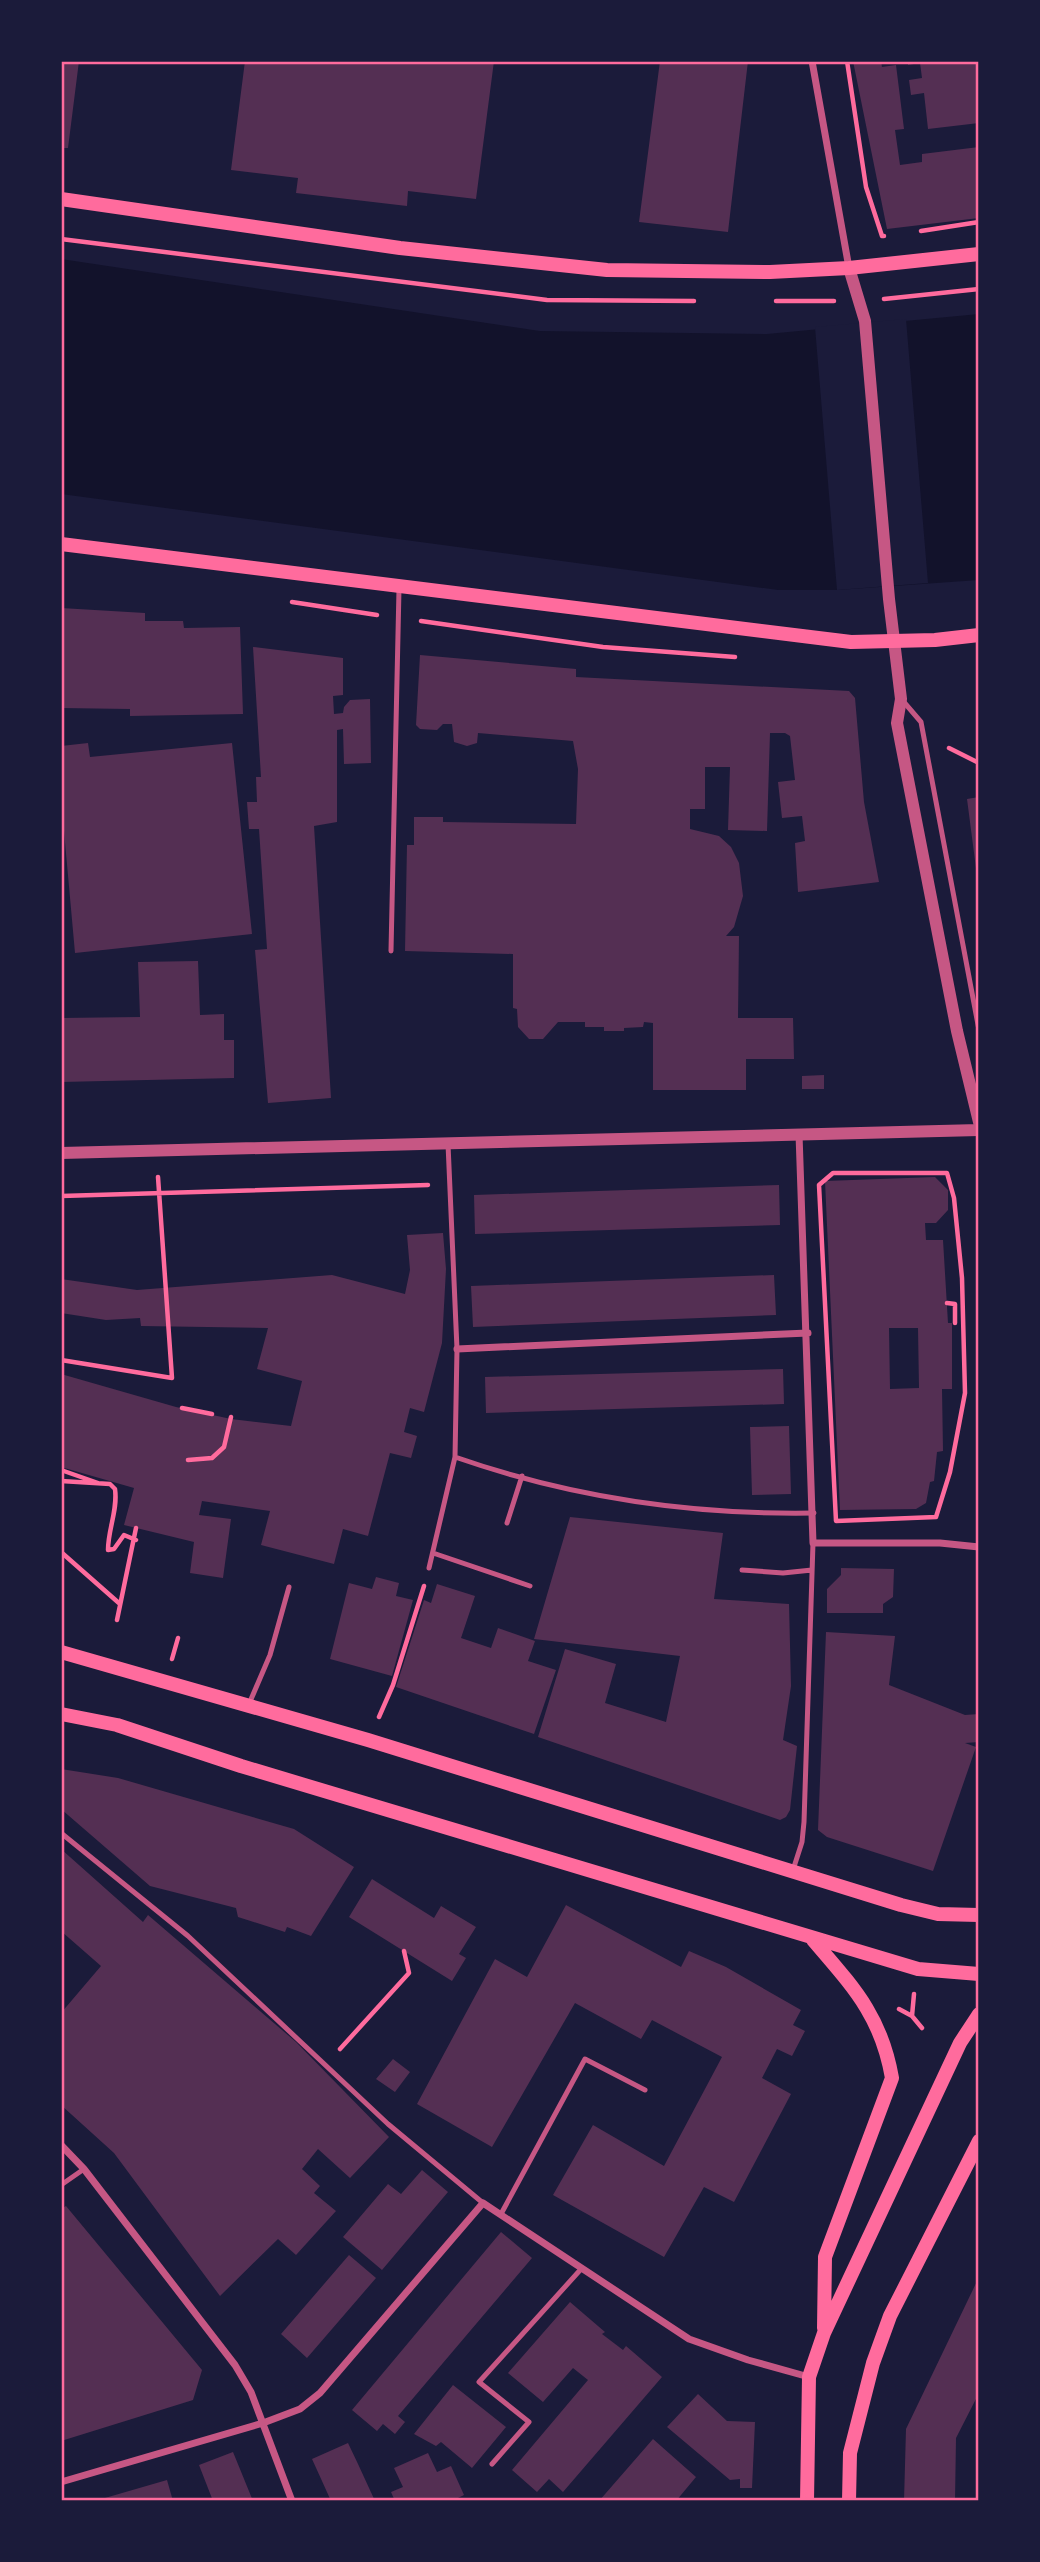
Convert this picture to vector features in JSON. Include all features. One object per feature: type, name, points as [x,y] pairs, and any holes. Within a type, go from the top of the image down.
[{"type":"main road","points":[[61,199],[401,248],[607,270],[770,272],[849,268],[979,254]]},
{"type":"main road","points":[[61,544],[851,642],[895,642],[979,635]]},
{"type":"main road","points":[[61,1652],[368,1740],[924,1912],[979,1915]]},
{"type":"main road","points":[[61,1714],[117,1725],[241,1766],[512,1845],[918,1969],[979,1974]]},
{"type":"main road","points":[[813,1938],[866,2001],[886,2047],[892,2078],[825,2256],[824,2333]]},
{"type":"main road","points":[[807,2501],[809,2376],[824,2333],[960,2043],[979,2014]]},
{"type":"main road","points":[[849,2501],[850,2453],[873,2363],[890,2316],[979,2141]]},
{"type":"street","points":[[812,61],[849,268],[865,321],[889,599],[901,699],[897,723],[957,1031],[979,1122]]},
{"type":"street","points":[[61,1153],[448,1141],[979,1130]]},
{"type":"street","points":[[799,1134],[808,1334],[813,1543],[940,1543],[979,1547]]},
{"type":"street","points":[[457,1349],[808,1334]]},
{"type":"street","points":[[61,2144],[84,2169],[235,2365],[251,2392],[292,2501]]},
{"type":"street","points":[[61,2482],[263,2423],[300,2409],[320,2393],[483,2203],[688,2339],[748,2360],[809,2376]]},
{"type":"lane","points":[[391,951],[399,586]]},
{"type":"lane","points":[[901,699],[921,722],[979,1030]]},
{"type":"lane","points":[[429,1569],[455,1457],[457,1349],[448,1141]]},
{"type":"lane","points":[[455,1457],[606,1499],[690,1507],[814,1513]]},
{"type":"lane","points":[[507,1522],[522,1476]]},
{"type":"lane","points":[[792,1873],[802,1842],[804,1822],[813,1543]]},
{"type":"lane","points":[[433,1553],[530,1586]]},
{"type":"lane","points":[[742,1570],[783,1573],[812,1570]]},
{"type":"lane","points":[[248,1704],[270,1654],[289,1587]]},
{"type":"lane","points":[[61,1833],[188,1936],[388,2124],[483,2203]]},
{"type":"lane","points":[[500,2214],[585,2059],[645,2090]]},
{"type":"lane","points":[[61,2185],[84,2169]]},
{"type":"lane","points":[[492,2465],[529,2422],[479,2382],[582,2269]]},
{"type":"path","points":[[847,61],[866,187],[882,236],[896,234]]},
{"type":"path","points":[[909,232],[979,222]]},
{"type":"path","points":[[859,302],[979,289]]},
{"type":"path","points":[[942,744],[979,763]]},
{"type":"path","points":[[61,1360],[172,1378],[156,1151]]},
{"type":"path","points":[[833,1173],[947,1173],[954,1198],[962,1278],[965,1392],[950,1472],[936,1517],[836,1521],[819,1185],[833,1173]]},
{"type":"path","points":[[61,1196],[449,1184]]},
{"type":"path","points":[[947,1303],[955,1304],[955,1323]]},
{"type":"path","points":[[182,1408],[212,1415]]},
{"type":"path","points":[[188,1460],[212,1458],[225,1447],[231,1417]]},
{"type":"path","points":[[61,1470],[99,1483]]},
{"type":"path","points":[[61,1481],[110,1484],[116,1489],[117,1499],[108,1530],[108,1550],[114,1549],[124,1535],[136,1539]]},
{"type":"path","points":[[117,1620],[136,1539],[136,1528]]},
{"type":"path","points":[[61,1552],[121,1604]]},
{"type":"path","points":[[368,1740],[393,1685],[429,1569]]},
{"type":"path","points":[[343,2045],[409,1973],[404,1951]]},
{"type":"path","points":[[912,2017],[914,1994]]},
{"type":"path","points":[[898,2008],[922,2028]]},
{"type":"shaded area","points":[[61,259],[540,331],[767,334],[979,314],[979,580],[837,590],[778,590],[61,494]]},
{"type":"pier","points":[[906,319],[928,583],[837,590],[815,327]]},
{"type":"building","points":[[61,61],[79,61],[68,148],[61,148]]},
{"type":"building","points":[[245,61],[494,61],[476,199],[408,191],[407,206],[296,193],[298,178],[231,170]]},
{"type":"building","points":[[660,61],[748,61],[728,232],[639,222]]},
{"type":"building","points":[[853,61],[881,61],[882,67],[896,65],[904,129],[895,130],[900,165],[922,162],[922,154],[979,147],[979,218],[887,229]]},
{"type":"building","points":[[908,61],[978,61],[979,123],[928,129],[924,93],[911,95],[909,80],[922,78],[920,63],[908,65]]},
{"type":"building","points":[[61,608],[145,613],[145,621],[183,621],[184,628],[240,627],[243,714],[130,716],[130,709],[61,708]]},
{"type":"building","points":[[253,647],[343,658],[343,695],[333,696],[334,714],[343,713],[350,700],[370,699],[371,763],[344,764],[343,729],[337,730],[337,822],[314,826],[331,1098],[268,1103],[255,950],[267,949],[259,829],[249,829],[247,802],[257,802],[256,777],[261,777]]},
{"type":"building","points":[[420,655],[576,669],[576,677],[849,691],[855,698],[864,802],[879,882],[798,892],[795,843],[805,841],[802,816],[782,818],[778,782],[795,780],[790,736],[785,733],[770,733],[767,831],[728,830],[730,767],[705,767],[705,809],[690,809],[690,829],[719,836],[731,847],[739,863],[743,896],[734,927],[726,936],[739,936],[738,1018],[793,1018],[794,1059],[746,1059],[746,1090],[653,1090],[653,1023],[644,1022],[643,1027],[624,1028],[624,1031],[604,1031],[604,1027],[585,1027],[585,1022],[558,1022],[543,1039],[529,1039],[518,1027],[517,1009],[513,1008],[513,954],[405,951],[407,845],[414,845],[414,817],[443,817],[443,822],[576,824],[578,769],[573,741],[478,733],[477,743],[467,746],[454,742],[452,724],[443,724],[437,730],[420,729],[416,725]]},
{"type":"building","points":[[88,743],[90,757],[232,743],[252,934],[75,953],[64,831],[61,831],[61,746]]},
{"type":"building","points":[[979,797],[979,876],[977,876],[967,799]]},
{"type":"building","points":[[198,961],[200,1015],[224,1014],[224,1040],[234,1040],[234,1078],[61,1082],[61,1018],[140,1017],[138,962]]},
{"type":"building","points":[[824,1075],[824,1089],[802,1089],[802,1076]]},
{"type":"building","points":[[935,1177],[948,1190],[948,1210],[936,1223],[925,1223],[926,1240],[943,1240],[948,1323],[952,1323],[952,1389],[942,1389],[943,1451],[937,1452],[934,1481],[930,1482],[926,1503],[916,1509],[840,1510],[825,1181]],"holes":[[[889,1328],[918,1328],[919,1388],[890,1389]]]},
{"type":"building","points":[[779,1185],[780,1225],[475,1234],[474,1195]]},
{"type":"building","points":[[443,1233],[446,1269],[442,1343],[424,1412],[410,1408],[404,1432],[417,1436],[411,1458],[390,1453],[368,1536],[343,1529],[334,1564],[261,1545],[270,1511],[202,1501],[199,1515],[231,1519],[223,1578],[190,1573],[194,1542],[124,1525],[134,1488],[61,1467],[61,1374],[176,1407],[231,1419],[291,1426],[302,1381],[257,1369],[268,1328],[141,1326],[140,1318],[106,1320],[61,1313],[61,1279],[137,1290],[332,1275],[405,1294],[410,1270],[407,1235]]},
{"type":"building","points":[[774,1275],[776,1315],[473,1327],[471,1286]]},
{"type":"building","points":[[783,1369],[784,1404],[486,1413],[485,1377]]},
{"type":"building","points":[[789,1426],[791,1494],[752,1495],[750,1427]]},
{"type":"building","points":[[570,1517],[723,1533],[714,1599],[789,1604],[791,1686],[783,1740],[797,1746],[790,1810],[786,1817],[780,1820],[538,1737],[565,1649],[616,1664],[605,1703],[666,1722],[680,1656],[534,1639]]},
{"type":"building","points":[[841,1568],[894,1569],[893,1597],[883,1604],[883,1613],[827,1613],[827,1589],[841,1575]]},
{"type":"building","points":[[376,1577],[399,1583],[396,1596],[413,1600],[392,1676],[330,1659],[349,1583],[372,1589]]},
{"type":"building","points":[[437,1584],[475,1596],[461,1638],[491,1648],[498,1628],[535,1641],[528,1661],[556,1670],[534,1734],[396,1687],[424,1600],[431,1603]]},
{"type":"building","points":[[826,1632],[895,1636],[889,1685],[965,1715],[979,1714],[979,1742],[965,1743],[976,1747],[933,1871],[827,1837],[818,1830]]},
{"type":"building","points":[[61,1769],[118,1778],[294,1829],[354,1867],[311,1936],[287,1927],[285,1932],[238,1917],[236,1908],[150,1886],[61,1809]]},
{"type":"building","points":[[61,1849],[143,1922],[148,1915],[296,2042],[389,2137],[350,2178],[318,2149],[302,2169],[320,2186],[314,2193],[336,2211],[296,2255],[278,2239],[220,2296],[114,2153],[61,2105],[61,2013],[101,1966],[61,1931]]},
{"type":"building","points":[[372,1879],[434,1918],[441,1906],[476,1927],[459,1954],[466,1958],[452,1981],[349,1917]]},
{"type":"building","points":[[566,1905],[681,1967],[689,1951],[726,1967],[801,2010],[793,2025],[805,2031],[792,2056],[777,2049],[762,2078],[791,2094],[734,2202],[704,2187],[664,2257],[553,2195],[593,2125],[664,2166],[722,2057],[652,2020],[641,2039],[575,2003],[492,2147],[417,2104],[495,1959],[527,1977]]},
{"type":"building","points":[[393,2059],[410,2072],[395,2092],[376,2079]]},
{"type":"building","points":[[422,2170],[448,2192],[382,2270],[343,2237],[388,2184],[401,2194]]},
{"type":"building","points":[[66,2206],[202,2370],[193,2400],[61,2441],[61,2209]]},
{"type":"building","points":[[501,2232],[532,2258],[398,2416],[405,2422],[395,2434],[383,2424],[377,2431],[352,2410]]},
{"type":"building","points":[[349,2255],[376,2278],[307,2358],[281,2334]]},
{"type":"building","points":[[979,2277],[979,2393],[956,2438],[955,2501],[904,2501],[906,2429]]},
{"type":"building","points":[[570,2302],[605,2332],[602,2334],[623,2350],[626,2346],[662,2377],[563,2492],[549,2479],[537,2492],[512,2470],[588,2380],[573,2368],[543,2402],[508,2373]]},
{"type":"building","points":[[453,2385],[506,2427],[472,2468],[441,2442],[436,2446],[414,2434]]},
{"type":"building","points":[[698,2394],[727,2421],[755,2422],[752,2488],[740,2488],[740,2479],[730,2480],[667,2427]]},
{"type":"building","points":[[653,2439],[696,2477],[676,2501],[599,2501]]},
{"type":"building","points":[[348,2443],[375,2501],[331,2501],[312,2459]]},
{"type":"building","points":[[233,2452],[253,2501],[213,2501],[199,2465]]},
{"type":"building","points":[[428,2453],[437,2472],[451,2466],[464,2495],[452,2501],[395,2501],[391,2492],[403,2487],[394,2468]]},
{"type":"building","points":[[167,2480],[173,2501],[98,2501],[98,2500]]}]
